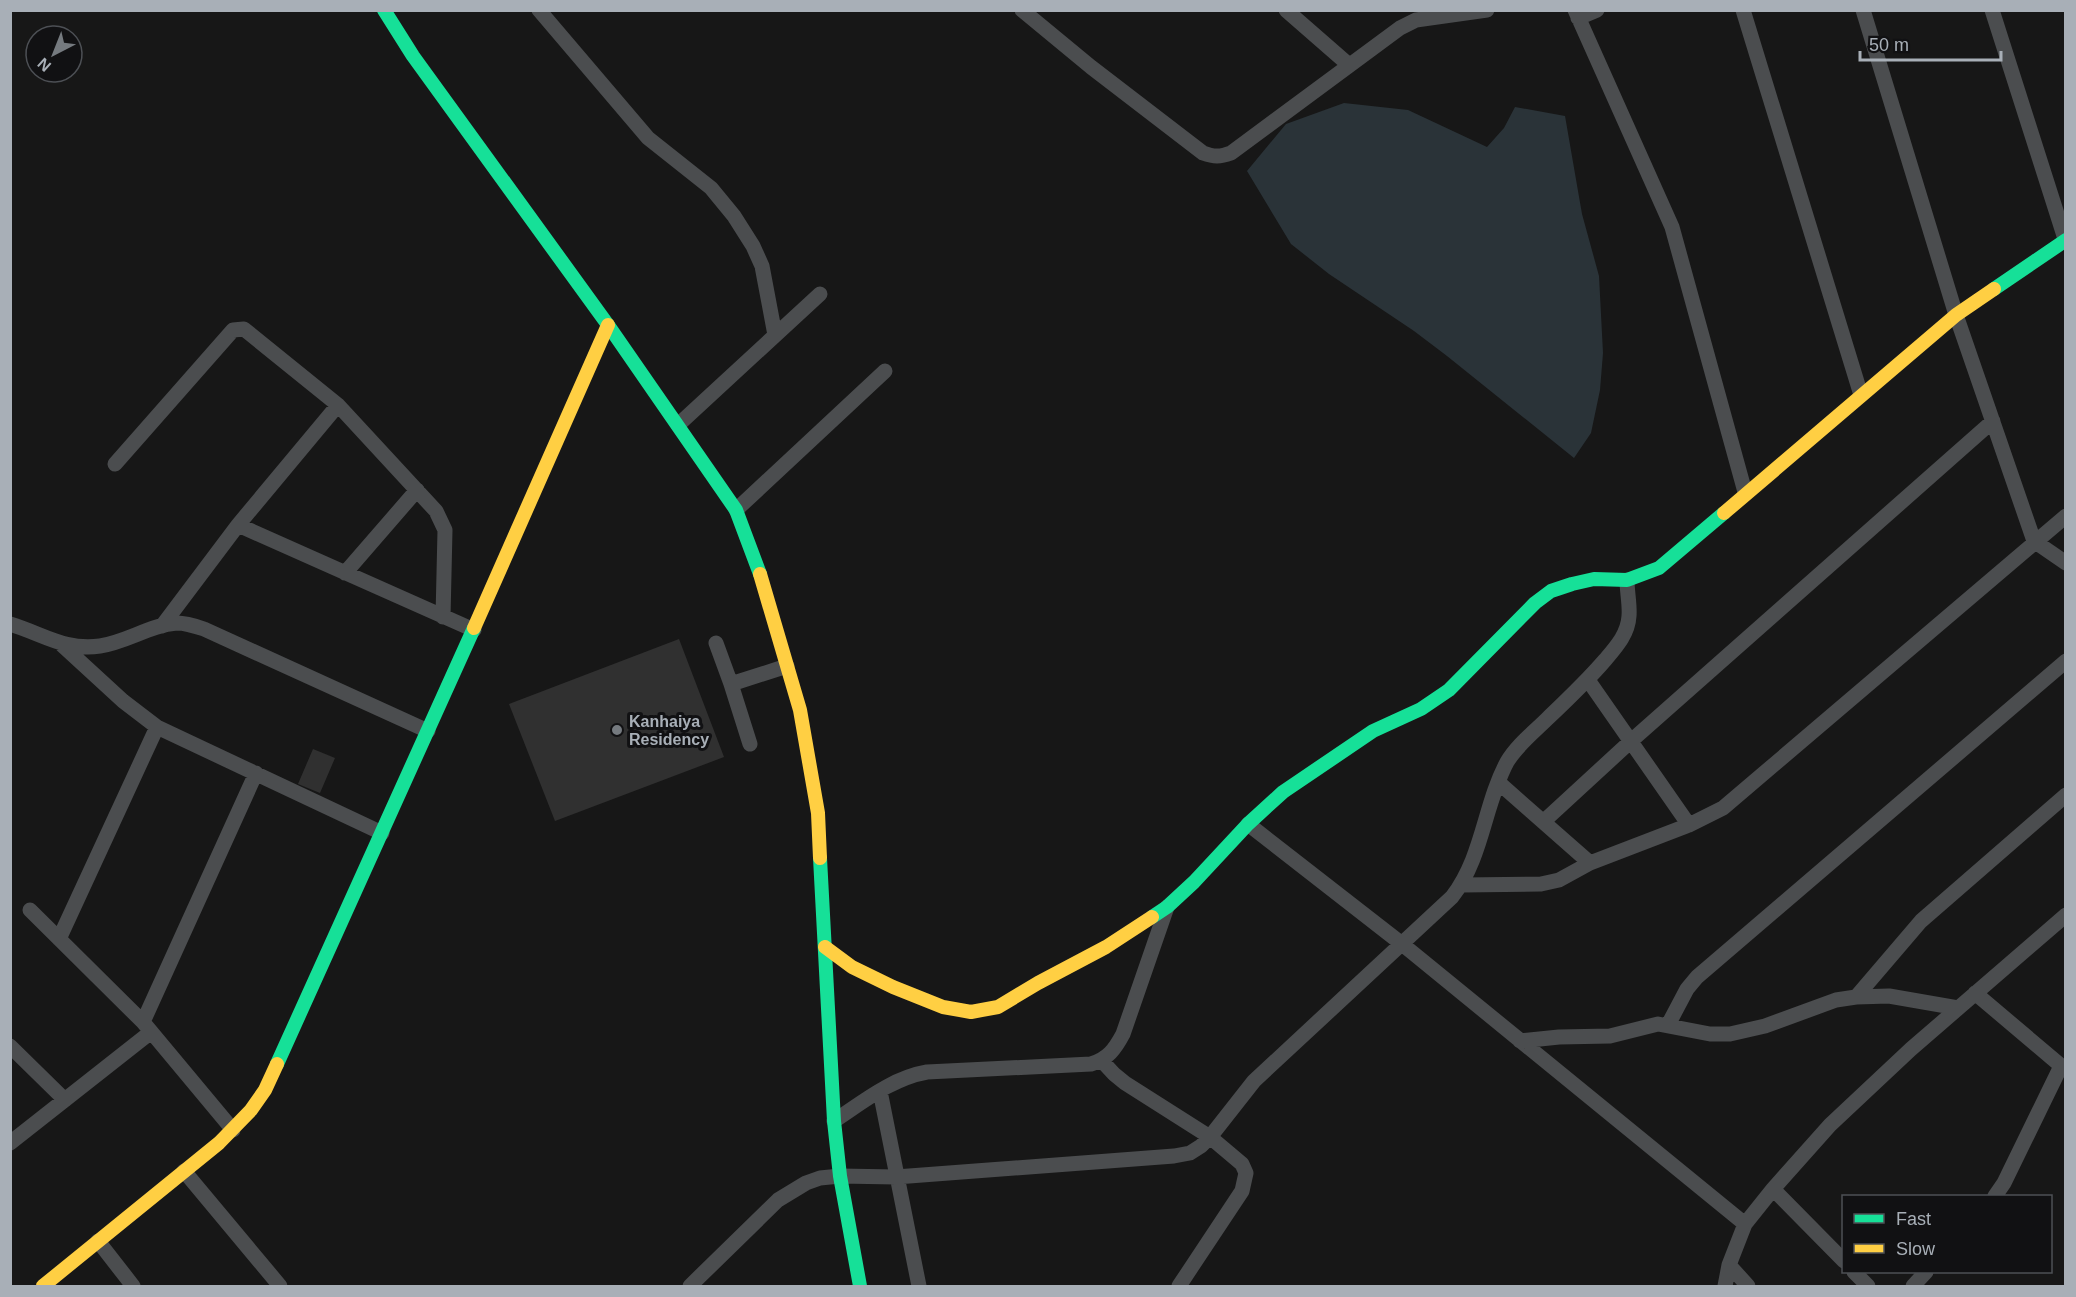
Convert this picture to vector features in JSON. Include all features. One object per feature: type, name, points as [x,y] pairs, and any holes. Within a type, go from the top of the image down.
[{"type":"street","points":[[384,10],[413,56],[608,325],[736,510],[754,555],[800,710],[818,813],[834,1121],[840,1176],[860,1287]]},
{"type":"street","points":[[539,10],[648,138],[711,188],[734,216],[753,246],[762,267],[775,335]]},
{"type":"street","points":[[1022,10],[1184,139],[1203,153],[1214,157],[1223,157],[1231,153],[1400,28],[1416,20],[1487,10]]},
{"type":"street","points":[[1286,10],[1349,64]]},
{"type":"street","points":[[1597,10],[1576,14],[1672,227],[1745,492]]},
{"type":"street","points":[[1743,10],[1861,395]]},
{"type":"street","points":[[1863,10],[1956,315],[2034,542],[2066,563]]},
{"type":"street","points":[[825,947],[852,968],[943,1006],[971,1012],[998,1007],[1106,947],[1167,907],[1282,792],[1373,731],[1421,709],[1449,690],[1534,603],[1551,591],[1594,579],[1627,580],[1659,568],[1745,492],[1956,315],[2065,240],[1992,10]]},
{"type":"street","points":[[678,425],[820,294]]},
{"type":"street","points":[[43,1287],[233,1130],[251,1110],[264,1090],[474,630],[608,325]]},
{"type":"street","points":[[115,464],[233,330],[244,329],[338,405],[436,511],[445,530],[443,617]]},
{"type":"street","points":[[736,510],[885,371]]},
{"type":"street","points":[[162,626],[238,525],[338,405]]},
{"type":"street","points":[[1543,822],[1631,741],[1993,421]]},
{"type":"street","points":[[345,573],[417,490]]},
{"type":"street","points":[[1462,885],[1541,884],[1559,880],[1590,863],[1689,825],[1723,808],[2066,516]]},
{"type":"street","points":[[238,525],[474,630]]},
{"type":"street","points":[[690,1287],[778,1200],[806,1183],[820,1178],[896,1177],[1174,1156],[1190,1153],[1201,1146],[1254,1081],[1452,897],[1462,885],[1471,868],[1498,782],[1509,759],[1523,742],[1588,680],[1620,643],[1629,617],[1627,580]]},
{"type":"street","points":[[10,624],[61,644],[75,647],[120,642],[162,626],[178,623],[204,629],[428,731]]},
{"type":"street","points":[[716,643],[750,744]]},
{"type":"street","points":[[61,644],[123,701],[157,727],[382,833]]},
{"type":"street","points":[[1668,1024],[1696,977],[2066,661]]},
{"type":"street","points":[[731,684],[787,666]]},
{"type":"street","points":[[1588,680],[1689,825]]},
{"type":"street","points":[[59,939],[157,727]]},
{"type":"street","points":[[10,1143],[65,1100],[147,1027],[256,773]]},
{"type":"street","points":[[1498,782],[1590,863]]},
{"type":"street","points":[[1856,997],[1920,921],[2066,795]]},
{"type":"street","points":[[1248,824],[1402,944],[1745,1224]]},
{"type":"street","points":[[834,1121],[880,1091],[911,1075],[927,1072],[1091,1064],[1102,1061],[1116,1048],[1123,1034],[1167,907]]},
{"type":"street","points":[[30,910],[147,1027],[233,1130]]},
{"type":"street","points":[[1725,1287],[1729,1265],[1745,1224],[1830,1125],[1975,993],[2066,915]]},
{"type":"street","points":[[1975,993],[2063,1068],[1996,1195]]},
{"type":"street","points":[[1520,1041],[1559,1037],[1610,1036],[1647,1026],[1668,1024],[1710,1034],[1730,1034],[1765,1026],[1836,1000],[1856,997],[1889,996],[1959,1008]]},
{"type":"street","points":[[10,1046],[65,1100]]},
{"type":"street","points":[[1102,1061],[1125,1083],[1210,1137],[1242,1164],[1246,1173],[1246,1182],[1242,1191],[1179,1287]]},
{"type":"street","points":[[880,1091],[919,1287]]},
{"type":"street","points":[[184,1171],[280,1287]]},
{"type":"street","points":[[1773,1190],[1842,1259]]},
{"type":"street","points":[[98,1241],[133,1287]]},
{"type":"street","points":[[1729,1265],[1748,1287]]},
{"type":"street","points":[[1855,1273],[1868,1287]]},
{"type":"street","points":[[1912,1287],[1925,1273]]},
{"type":"shaded area","points":[[1344,103],[1408,110],[1487,147],[1504,128],[1515,107],[1565,116],[1582,214],[1599,276],[1603,353],[1600,390],[1591,433],[1574,458],[1414,331],[1329,274],[1291,244],[1247,171],[1286,124]]},
{"type":"building","name":"Kanhaiya Residency","points":[[679,639],[724,757],[555,821],[509,704]]},
{"type":"building","points":[[313,749],[335,758],[320,793],[298,784]]},
{"type":"traffic: fast","points":[[384,10],[413,56],[608,325],[736,510],[760,574]]},
{"type":"traffic: fast","points":[[1994,289],[2066,240]]},
{"type":"traffic: fast","points":[[1152,917],[1167,907],[1194,882],[1248,824],[1283,792],[1373,731],[1421,709],[1449,690],[1535,603],[1551,591],[1594,579],[1627,580],[1659,568],[1724,513]]},
{"type":"traffic: fast","points":[[277,1064],[474,628]]},
{"type":"traffic: fast","points":[[820,858],[834,1121],[840,1176],[860,1286]]},
{"type":"traffic: slow","points":[[1724,513],[1956,315],[1994,289]]},
{"type":"traffic: slow","points":[[474,628],[608,325]]},
{"type":"traffic: slow","points":[[760,574],[800,710],[818,813],[820,858]]},
{"type":"traffic: slow","points":[[825,947],[852,967],[893,987],[943,1007],[971,1012],[998,1007],[1106,947],[1152,917]]},
{"type":"traffic: slow","points":[[43,1286],[219,1143],[251,1110],[265,1090],[277,1064]]},
{"type":"place","name":"Kanhaiya Residency","points":[[617,730]]}]
